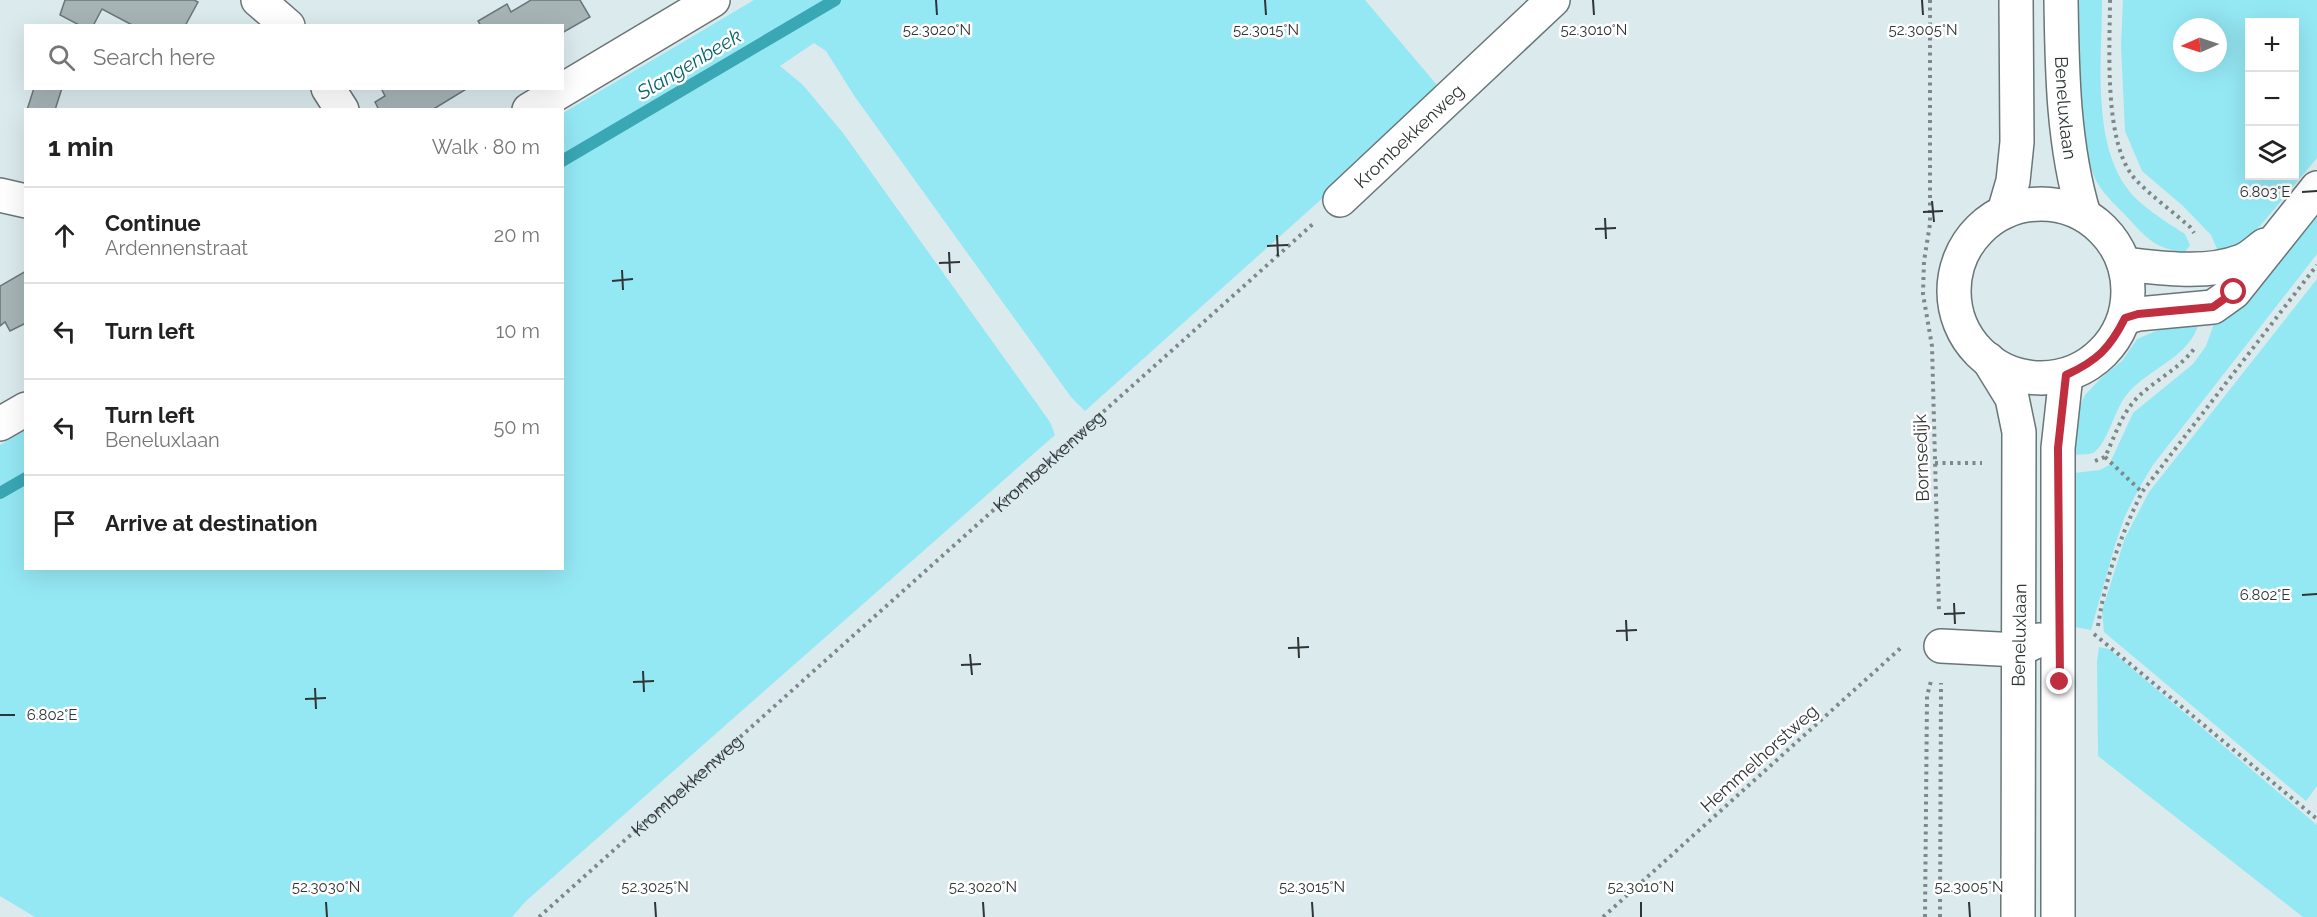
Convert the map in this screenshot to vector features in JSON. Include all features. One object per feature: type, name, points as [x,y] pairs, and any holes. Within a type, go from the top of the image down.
[{"type":"street","points":[[258,0],[286,24]]},
{"type":"street","points":[[564,89],[713,0]]},
{"type":"street","name":"Krombekkenweg","points":[[1340,200],[1553,0]]},
{"type":"street","points":[[2004,212],[2013,181],[2017,142],[2016,0]]},
{"type":"street","name":"Beneluxlaan","points":[[2061,0],[2062,70],[2070,154],[2075,184],[2084,215]]},
{"type":"street","points":[[329,90],[341,108]]},
{"type":"street","points":[[532,108],[562,90]]},
{"type":"street","points":[[0,195],[24,201]]},
{"type":"street","points":[[2124,264],[2172,269],[2220,266],[2244,260],[2265,245],[2309,199]]},
{"type":"street","points":[[2125,318],[2138,314],[2213,307],[2224,301],[2234,292],[2309,199]]},
{"type":"street","points":[[2031,204],[2058,205],[2084,215],[2102,227],[2115,244],[2124,264],[2128,291],[2125,318],[2116,337],[2102,354],[2066,375],[2046,378],[2025,376],[2005,370],[1988,360],[1972,344],[1961,325],[1955,303],[1954,281],[1960,260],[1971,240],[1986,224],[2004,212],[2031,204]]},
{"type":"street","name":"Beneluxlaan","points":[[1988,360],[2012,398],[2019,432],[2018,917]]},
{"type":"street","points":[[2058,917],[2058,448],[2066,375]]},
{"type":"street","points":[[0,424],[24,410]]},
{"type":"street","points":[[1941,646],[2018,650],[2059,630]]},
{"type":"path","name":"Bornsedijk","points":[[1930,0],[1930,224],[1924,261],[1923,294],[1932,346],[1941,646],[1940,917]]},
{"type":"path","name":"Krombekkenweg","points":[[539,917],[1340,200]]},
{"type":"path","points":[[2096,634],[2112,562],[2142,492],[2317,265]]},
{"type":"path","points":[[2105,457],[2142,492]]},
{"type":"path","points":[[2059,630],[2096,634],[2317,819]]},
{"type":"path","name":"Hemmelhorstweg","points":[[1604,917],[1908,642],[1941,646]]},
{"type":"path","points":[[1925,917],[1927,696],[1941,646]]},
{"type":"shaded area","points":[[754,0],[1365,0],[1442,91],[1085,411],[1071,397],[855,97],[826,51],[814,43],[780,66],[803,85],[843,133],[1050,422],[1055,435],[526,901],[512,917],[35,917],[0,896],[0,445],[24,431],[24,570],[564,570],[564,112]]},
{"type":"shaded area","points":[[2079,0],[2102,0],[2101,100],[2109,150],[2118,173],[2130,192],[2141,203],[2185,234],[2190,245],[2185,252],[2159,245],[2141,232],[2106,195],[2092,170],[2082,124]]},
{"type":"shaded area","points":[[2123,0],[2317,0],[2317,158],[2299,180],[2299,18],[2245,18],[2245,180],[2299,180],[2261,225],[2238,246],[2218,251],[2211,235],[2183,206],[2142,171],[2125,131],[2121,46]]},
{"type":"shaded area","points":[[2317,193],[2317,254],[2153,465],[2125,516],[2091,630],[2075,627],[2074,473],[2100,470],[2109,465],[2133,413],[2193,364],[2206,346],[2215,321]]},
{"type":"shaded area","points":[[2317,279],[2317,786],[2306,801],[2104,632],[2102,611],[2125,538],[2149,492]]},
{"type":"shaded area","points":[[2199,322],[2187,345],[2134,387],[2125,397],[2098,449],[2091,454],[2075,455],[2077,412],[2085,395],[2103,376],[2122,361],[2137,339],[2170,325]]},
{"type":"shaded area","points":[[2099,647],[2109,649],[2317,825],[2317,917],[2303,917],[2098,756],[2097,662]]},
{"type":"building","points":[[65,0],[194,0],[198,2],[186,24],[130,24],[102,9],[94,24],[77,24],[60,15]]},
{"type":"building","points":[[531,0],[580,0],[590,17],[564,32],[564,24],[480,24],[478,21],[507,4],[511,12]]},
{"type":"building","points":[[33,90],[61,90],[56,108],[28,108]]},
{"type":"building","points":[[382,90],[465,90],[435,108],[378,108],[375,102],[385,96]]},
{"type":"building","points":[[24,272],[24,324],[10,331],[5,322],[0,326],[0,286]]},
{"type":"waterway","name":"Slangenbeek","points":[[564,160],[835,0]]},
{"type":"waterway","name":"Slangenbeek","points":[[0,493],[24,479]]},
{"type":"route","points":[[2060,682],[2058,448],[2066,375],[2102,354],[2116,337],[2125,318],[2138,314],[2213,307],[2234,292]]}]
